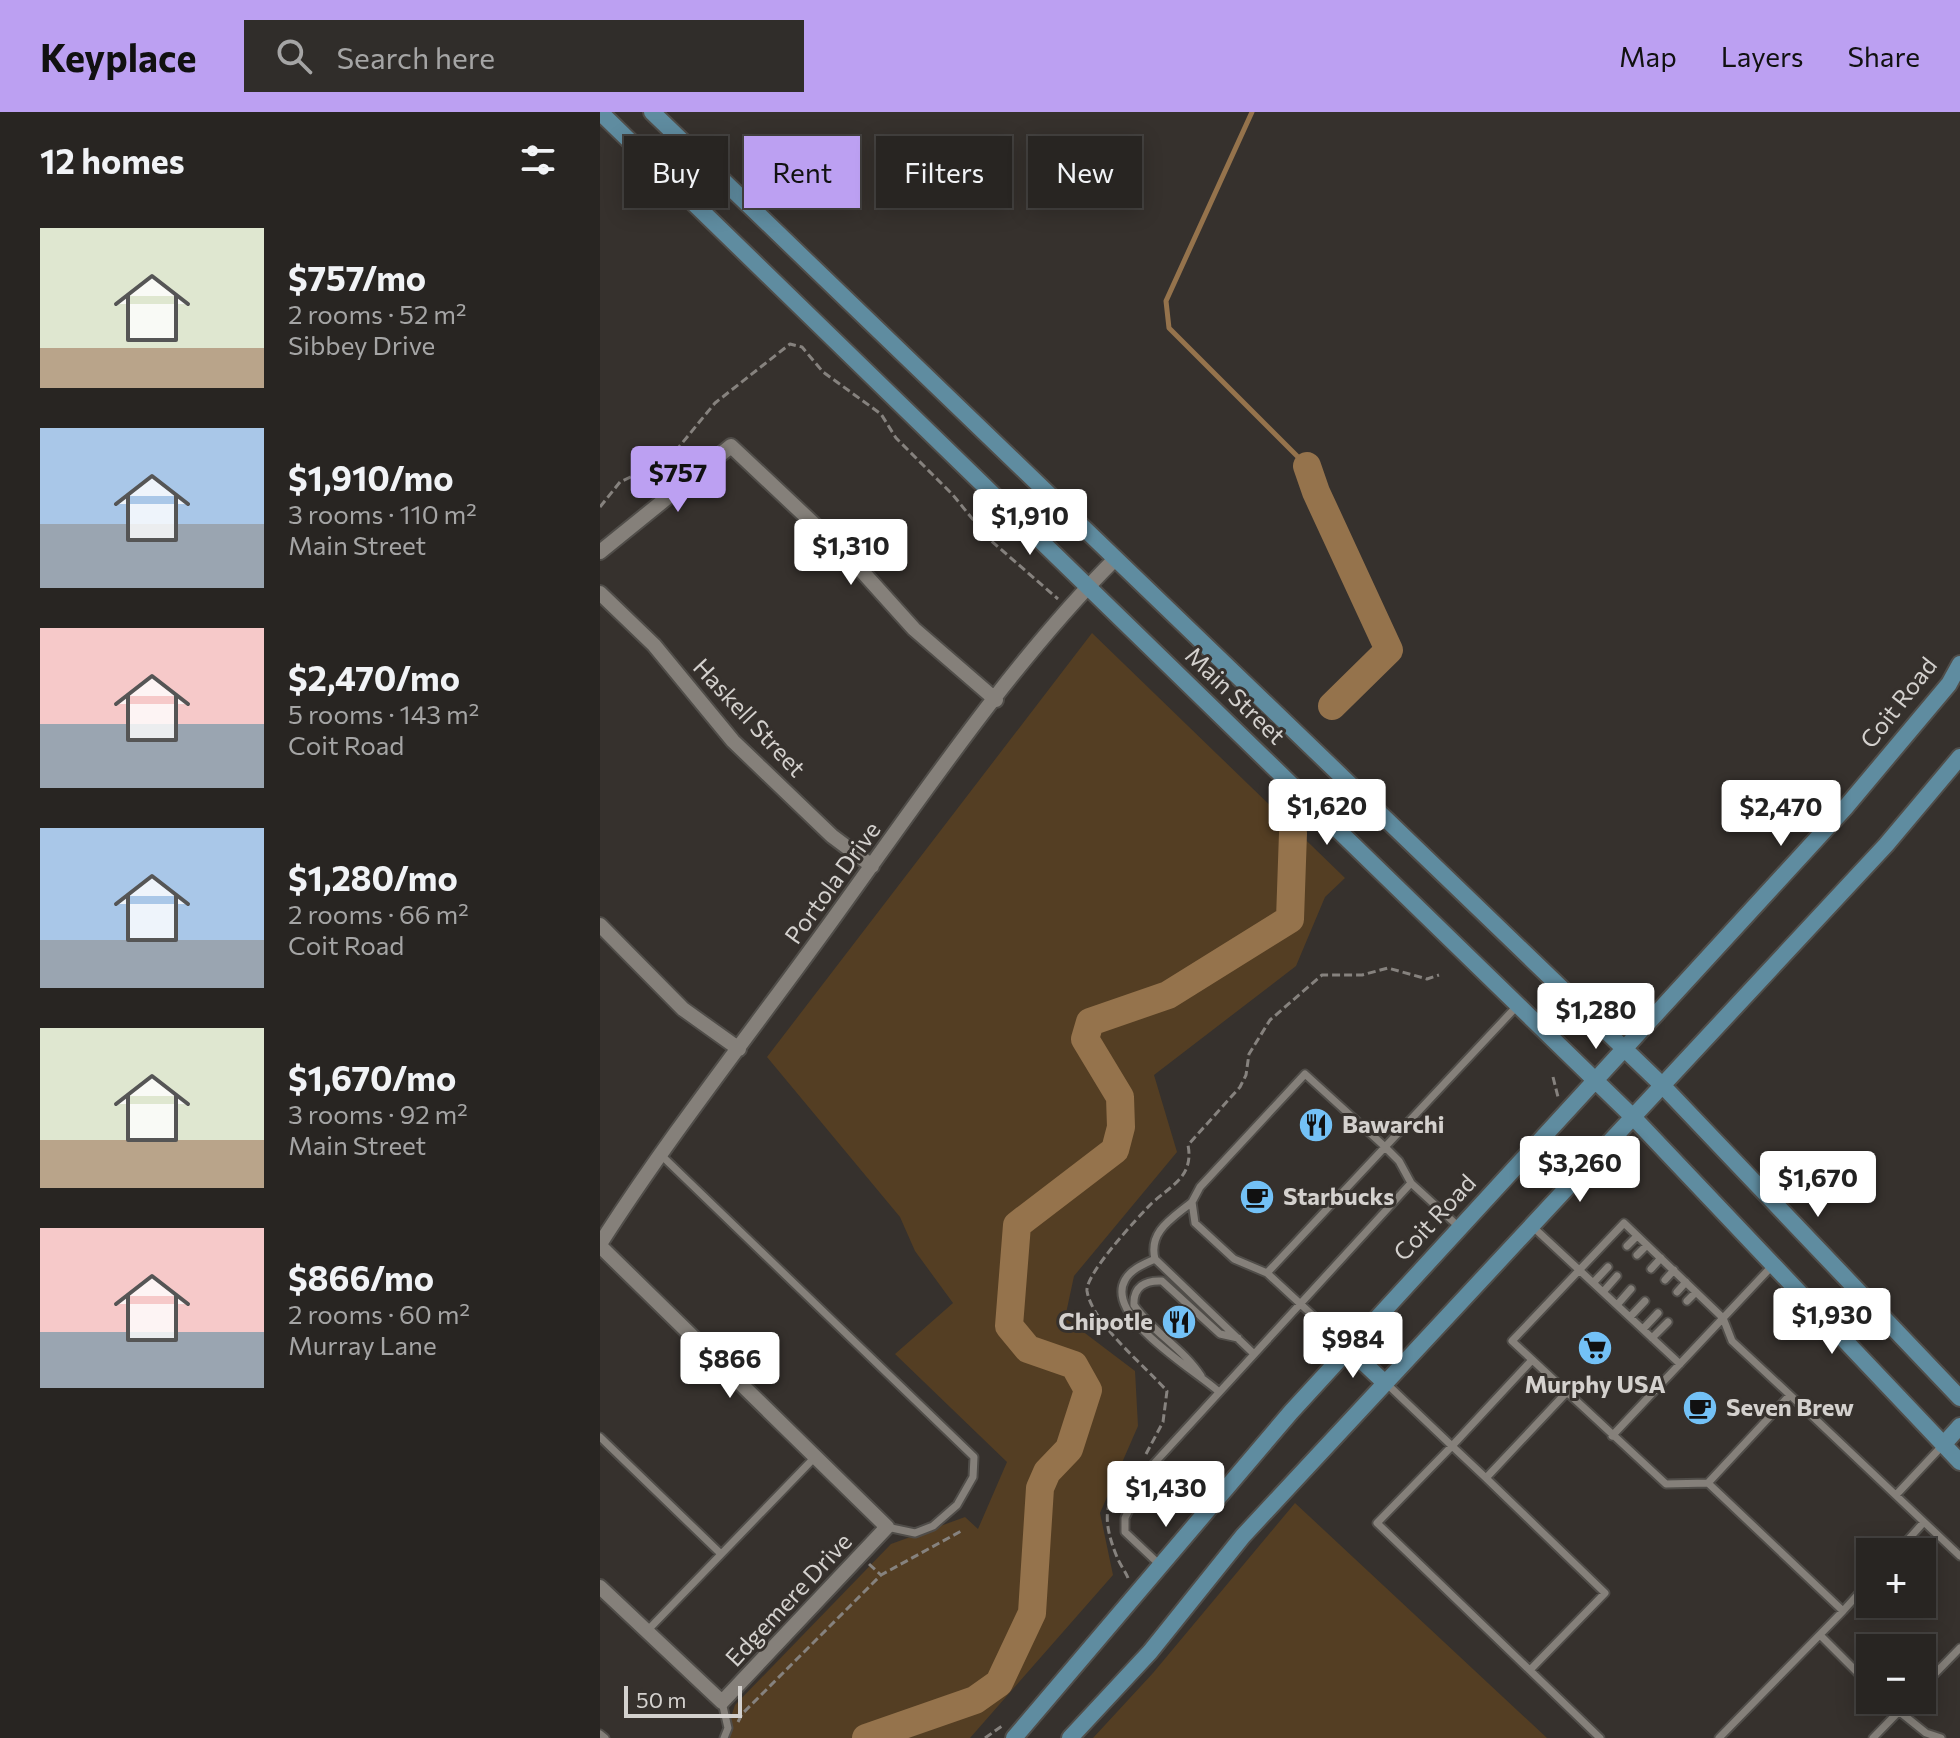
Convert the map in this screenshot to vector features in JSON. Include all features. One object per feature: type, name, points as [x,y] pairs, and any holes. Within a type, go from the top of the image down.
[{"type":"main road","name":"Main Street","points":[[600,112],[1634,1118],[1960,1462]]},
{"type":"main road","name":"Main Street","points":[[652,112],[1663,1086],[1960,1398]]},
{"type":"main road","name":"Coit Road","points":[[1014,1738],[1348,1348],[1845,808],[1949,684],[1960,664]]},
{"type":"main road","points":[[1070,1738],[1170,1628],[1243,1536],[1886,845],[1960,757]]},
{"type":"main road","points":[[1348,1348],[1384,1382]]},
{"type":"main road","points":[[1943,1445],[1960,1426]]},
{"type":"street","points":[[600,552],[731,446],[851,559],[914,629],[996,700]]},
{"type":"street","name":"Portola Drive","points":[[600,1245],[658,1152],[739,1049],[1066,606],[1115,559]]},
{"type":"street","name":"Haskell Street","points":[[600,593],[654,645],[733,741],[832,836],[872,866]]},
{"type":"street","points":[[600,925],[683,1009],[739,1049]]},
{"type":"street","points":[[600,1245],[887,1527]]},
{"type":"street","name":"Edgemere Drive","points":[[722,1702],[887,1527]]},
{"type":"street","points":[[600,1587],[722,1702]]},
{"type":"lane","points":[[1267,1273],[1383,1145],[1518,1006]]},
{"type":"lane","points":[[1253,1353],[1155,1259],[1154,1239],[1160,1229],[1192,1202],[1200,1187],[1305,1074],[1383,1145],[1399,1161],[1411,1183],[1459,1227]]},
{"type":"lane","points":[[658,1152],[974,1457],[973,1477],[957,1505],[933,1526],[915,1533],[887,1527]]},
{"type":"lane","points":[[1161,1566],[1125,1532],[1125,1518],[1149,1469],[1411,1183]]},
{"type":"lane","points":[[1192,1202],[1195,1223],[1234,1259],[1267,1273],[1348,1348]]},
{"type":"lane","points":[[1843,1611],[1708,1483],[1666,1484],[1512,1341],[1624,1223],[1723,1318],[1732,1341],[1960,1556]]},
{"type":"lane","points":[[1532,1226],[1680,1364]]},
{"type":"lane","points":[[1627,1246],[1637,1236]]},
{"type":"lane","points":[[1637,1255],[1647,1245]]},
{"type":"lane","points":[[1651,1269],[1661,1258]]},
{"type":"lane","points":[[1155,1259],[1133,1270],[1125,1279],[1120,1293],[1124,1307],[1184,1366],[1218,1391]]},
{"type":"lane","points":[[1612,1436],[1773,1265]]},
{"type":"lane","points":[[1593,1283],[1608,1267]]},
{"type":"lane","points":[[1665,1280],[1674,1270]]},
{"type":"lane","points":[[1603,1292],[1617,1276]]},
{"type":"lane","points":[[1201,1376],[1193,1363],[1141,1315],[1134,1305],[1136,1290],[1143,1284],[1162,1281],[1220,1334],[1238,1338]]},
{"type":"lane","points":[[1677,1292],[1686,1282]]},
{"type":"lane","points":[[1617,1305],[1631,1289]]},
{"type":"lane","points":[[1687,1301],[1696,1292]]},
{"type":"lane","points":[[1630,1317],[1645,1301]]},
{"type":"lane","points":[[1643,1329],[1658,1313]]},
{"type":"lane","points":[[1652,1338],[1668,1322]]},
{"type":"lane","points":[[1532,1360],[1377,1523],[1600,1738]]},
{"type":"lane","points":[[1384,1382],[1605,1593],[1530,1670]]},
{"type":"lane","points":[[1486,1478],[1566,1393]]},
{"type":"lane","points":[[1708,1483],[1790,1395]]},
{"type":"lane","points":[[600,1437],[720,1553]]},
{"type":"lane","points":[[1896,1495],[1943,1445]]},
{"type":"lane","points":[[647,1631],[815,1456]]},
{"type":"lane","points":[[1910,1538],[1924,1522]]},
{"type":"lane","points":[[1719,1738],[1856,1597]]},
{"type":"lane","points":[[1820,1635],[1856,1671]]},
{"type":"lane","points":[[1936,1673],[1960,1648]]},
{"type":"lane","points":[[722,1702],[728,1728],[724,1738]]},
{"type":"lane","points":[[1873,1738],[1896,1714]]},
{"type":"lane","points":[[1898,1714],[1926,1733],[1941,1738]]},
{"type":"lane","points":[[600,1734],[605,1738]]},
{"type":"path","points":[[600,507],[620,482],[669,459],[715,403],[790,344],[802,347],[823,372],[881,414],[896,438],[953,495],[988,538],[1066,606]]},
{"type":"path","points":[[1120,1589],[1129,1576],[1112,1545],[1107,1502],[1116,1486],[1143,1458],[1163,1422],[1167,1391],[1098,1317],[1087,1290],[1091,1274],[1153,1202],[1180,1182],[1190,1161],[1188,1145],[1240,1087],[1246,1075],[1249,1054],[1270,1020],[1322,975],[1362,975],[1388,968],[1398,968],[1427,979],[1439,975]]},
{"type":"path","points":[[1616,1014],[1626,1013]]},
{"type":"path","points":[[1553,1077],[1558,1097]]},
{"type":"path","points":[[736,1726],[742,1714],[881,1575],[963,1530]]},
{"type":"path","points":[[985,1738],[1010,1717]]},
{"type":"shaded area","points":[[1092,633],[1345,878],[1325,897],[1296,966],[1154,1075],[1177,1152],[1074,1276],[1065,1318],[1135,1371],[1138,1426],[1100,1513],[1113,1575],[970,1738],[724,1738],[735,1705],[891,1544],[965,1517],[978,1529],[1007,1462],[895,1354],[953,1303],[915,1251],[900,1217],[767,1057]]},
{"type":"shaded area","points":[[1295,1503],[1547,1738],[1093,1738],[1153,1673]]},
{"type":"waterway","points":[[1252,112],[1166,301],[1169,328],[1307,466]]},
{"type":"waterway","points":[[1307,466],[1389,650],[1332,706]]},
{"type":"waterway","points":[[866,1738],[975,1700],[999,1683],[1032,1613],[1040,1488],[1047,1472],[1069,1449],[1088,1390],[1074,1365],[1028,1349],[1009,1326],[1017,1225],[1115,1150],[1121,1127],[1120,1097],[1085,1039],[1090,1022],[1168,995],[1290,919],[1293,833]]},
{"type":"place","name":"Bawarchi","points":[[1316,1125]]},
{"type":"place","name":"Starbucks","points":[[1257,1197]]},
{"type":"place","name":"Chipotle","points":[[1179,1322]]},
{"type":"place","name":"Murphy USA","points":[[1595,1348]]},
{"type":"place","name":"Seven Brew","points":[[1700,1408]]}]
